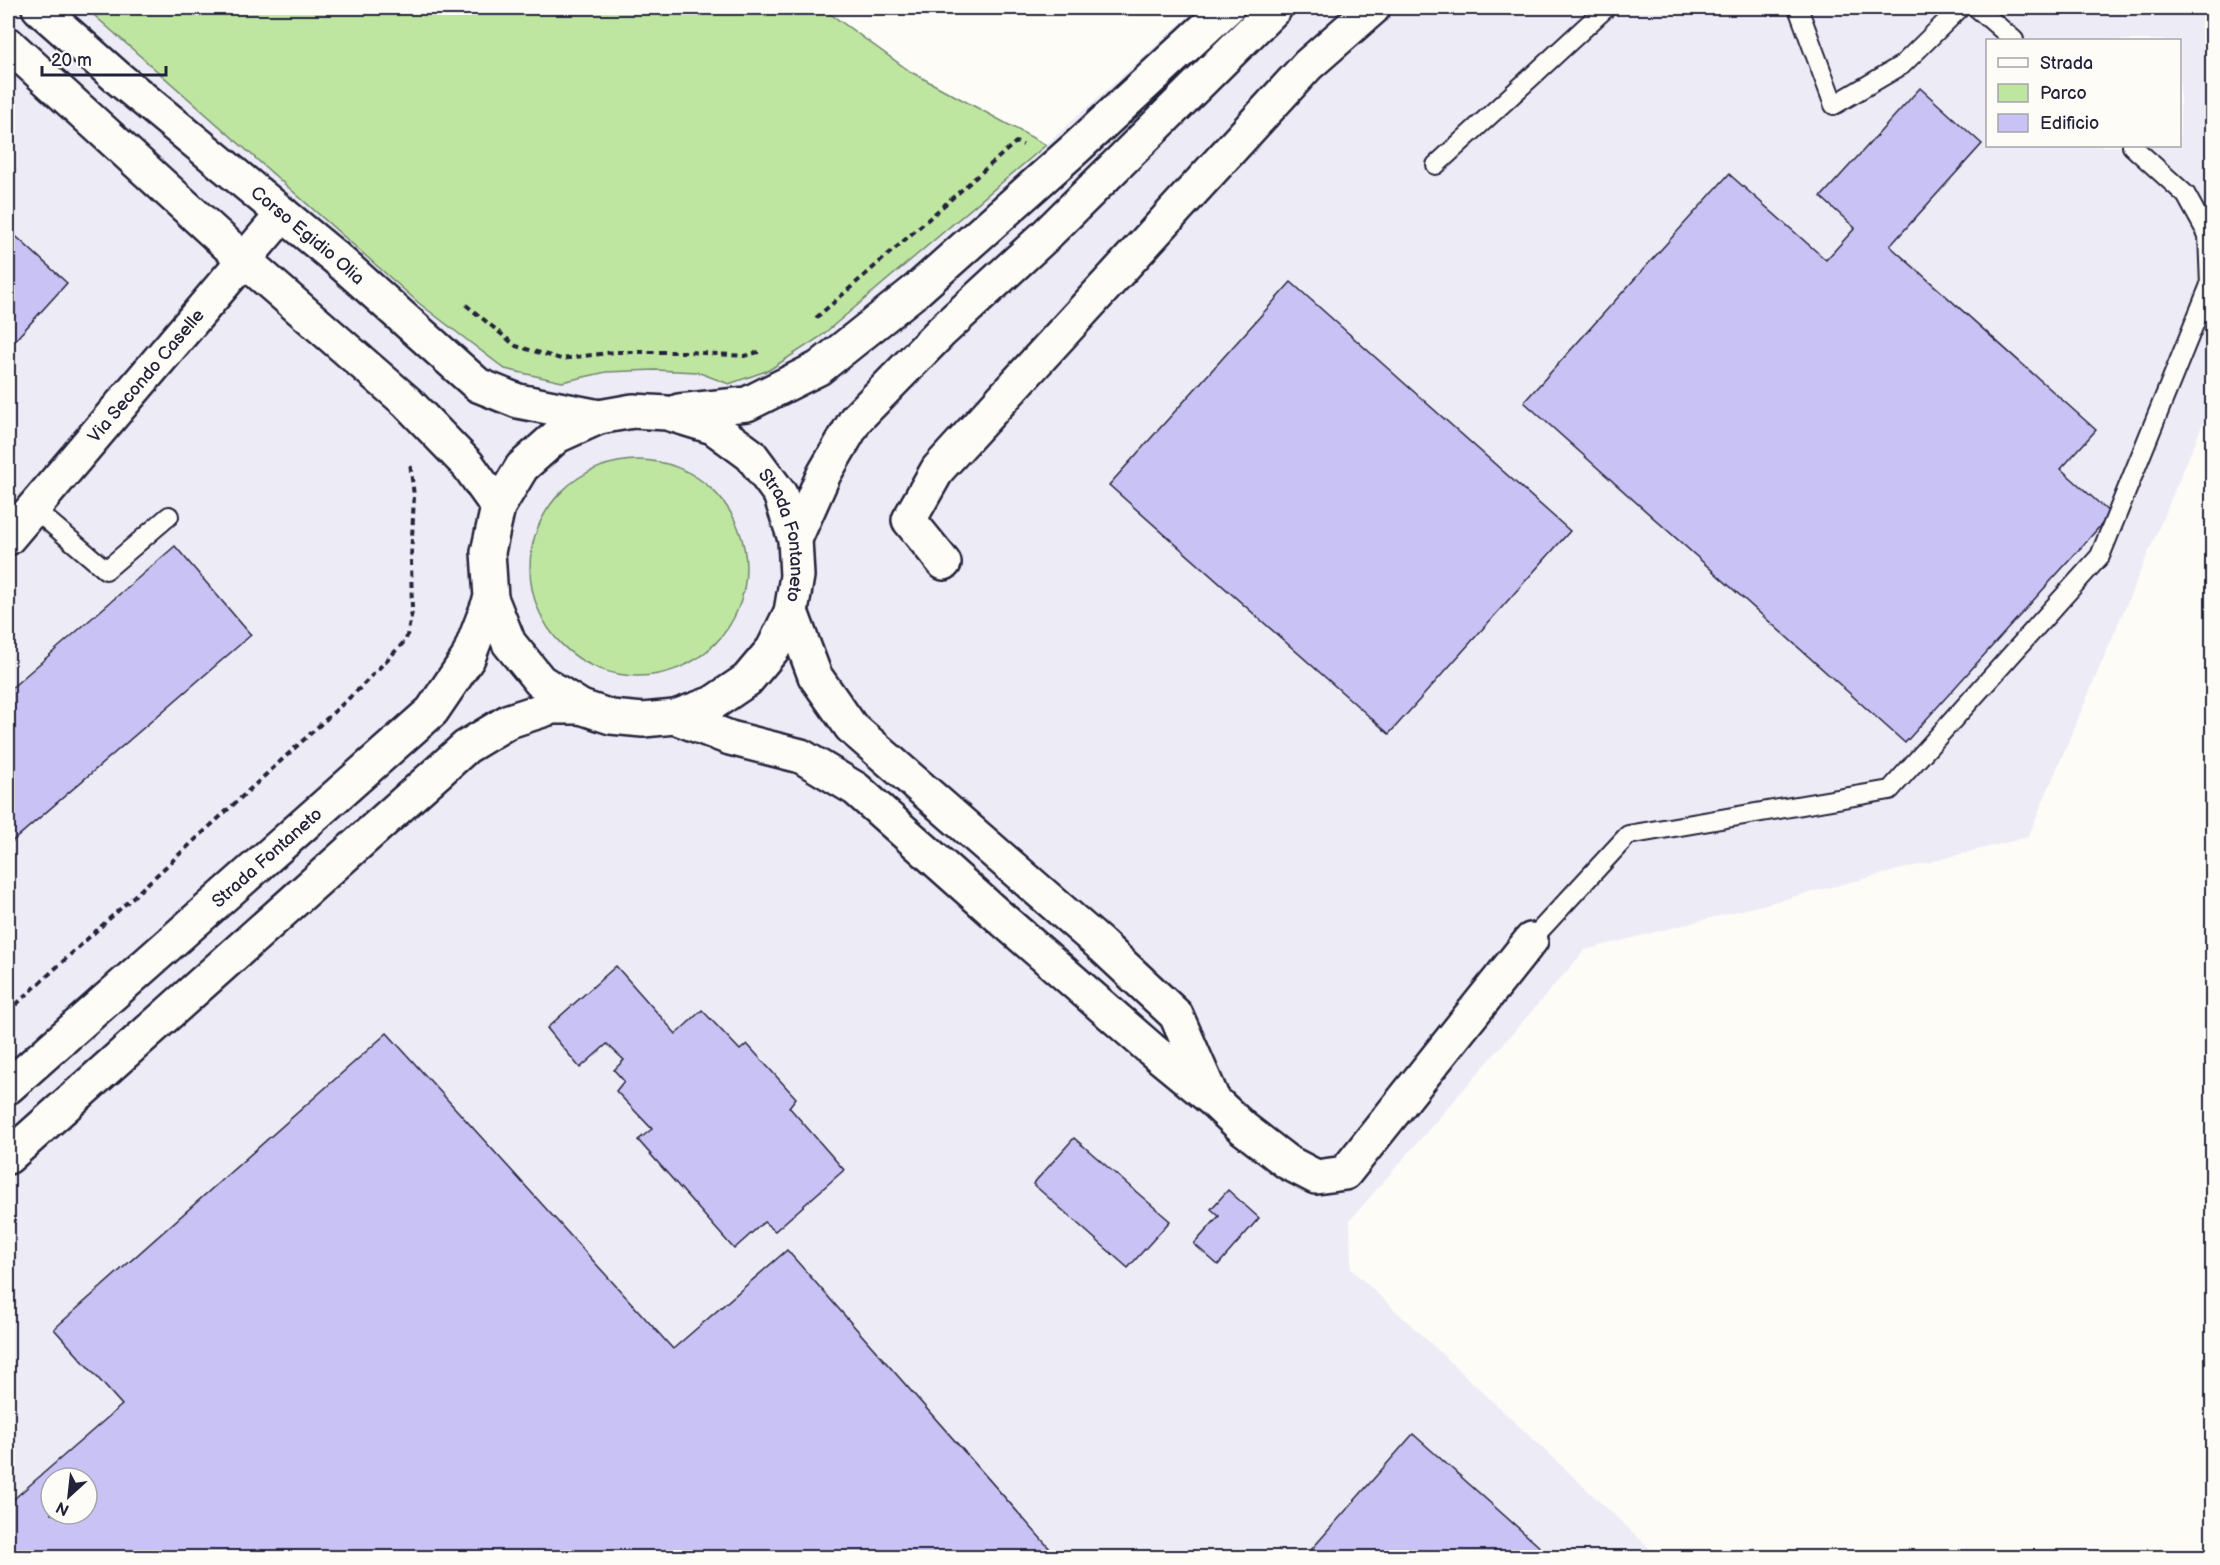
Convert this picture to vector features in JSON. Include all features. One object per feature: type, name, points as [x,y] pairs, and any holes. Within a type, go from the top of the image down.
[{"type":"street","name":"Corso Egidio Olia","points":[[39,8],[118,78],[283,214],[478,386],[518,401],[599,417]]},
{"type":"street","points":[[667,413],[747,404],[819,368],[918,289],[1076,148],[1227,8]]},
{"type":"street","points":[[795,539],[824,474],[856,419],[942,331],[1052,229],[1275,8]]},
{"type":"street","points":[[944,563],[909,520],[938,469],[1308,65],[1373,8]]},
{"type":"street","points":[[8,44],[244,260],[407,402],[468,465],[498,507]]},
{"type":"street","name":"Via Secondo Caselle","points":[[8,538],[283,214]]},
{"type":"street","name":"Strada Fontaneto","points":[[633,411],[667,413],[713,427],[751,455],[780,494],[795,539],[797,576],[790,612],[773,649],[747,680],[713,703],[675,717],[643,720],[611,717],[581,707],[540,681],[509,643],[491,598],[488,552],[498,507],[522,468],[557,436],[599,417],[633,411]]},
{"type":"street","name":"Strada Fontaneto","points":[[8,1087],[432,711],[468,658],[491,598]]},
{"type":"street","points":[[790,612],[815,676],[852,727],[1091,937],[1176,1015],[1213,1100]]},
{"type":"street","points":[[8,1156],[466,747],[509,721],[552,707],[581,707]]},
{"type":"street","points":[[675,717],[730,738],[801,756],[856,789],[1151,1050],[1287,1162],[1316,1177],[1345,1173],[1531,940]]},
{"type":"lane","points":[[1436,165],[1606,8]]},
{"type":"lane","points":[[1798,8],[1834,105],[1902,64],[1960,8]]},
{"type":"lane","points":[[1977,8],[2013,39]]},
{"type":"lane","points":[[1531,940],[1628,835],[1890,790],[2100,556],[2210,285],[2208,235],[2186,195],[2133,147]]},
{"type":"lane","points":[[33,508],[106,570],[169,516]]},
{"type":"path","points":[[814,319],[1016,142]]},
{"type":"path","points":[[466,305],[516,346],[561,359],[615,352],[689,352],[744,356],[770,348]]},
{"type":"path","points":[[8,1012],[360,688],[406,640],[412,612],[411,559],[414,496],[410,458]]},
{"type":"shaded area","points":[[8,8],[163,8],[1002,128],[1040,150],[1197,8],[2212,8],[2212,402],[2028,837],[1585,950],[1350,1220],[1351,1269],[1659,1557],[8,1558]]},
{"type":"green space","points":[[86,8],[822,8],[911,72],[1046,145],[820,337],[769,370],[729,384],[697,372],[655,370],[606,372],[562,382],[505,369],[420,304]]},
{"type":"green space","points":[[638,460],[659,462],[679,468],[698,478],[714,492],[728,508],[738,527],[744,547],[746,568],[744,589],[738,609],[728,628],[714,644],[698,658],[679,668],[659,674],[638,676],[617,674],[597,668],[578,658],[562,644],[548,628],[538,609],[532,589],[530,568],[532,547],[538,527],[548,508],[562,492],[578,478],[597,468],[617,462]]},
{"type":"building","points":[[1920,88],[1982,144],[1890,246],[2096,430],[2061,469],[2111,514],[1905,743],[1524,402],[1729,174],[1826,260],[1855,228],[1821,197]]},
{"type":"building","points":[[8,229],[67,283],[8,348]]},
{"type":"building","points":[[1291,282],[1570,531],[1389,734],[1109,485]]},
{"type":"building","points":[[175,546],[251,635],[8,845],[8,691]]},
{"type":"building","points":[[616,966],[676,1034],[702,1010],[740,1050],[747,1044],[796,1098],[789,1107],[844,1170],[775,1231],[764,1222],[734,1249],[638,1140],[652,1129],[616,1091],[624,1081],[614,1070],[624,1060],[607,1044],[580,1068],[547,1028]]},
{"type":"building","points":[[387,1033],[673,1349],[787,1250],[1058,1558],[8,1558],[8,1504],[39,1477],[39,1526],[99,1526],[99,1466],[52,1466],[122,1405],[54,1329]]},
{"type":"building","points":[[1074,1138],[1170,1221],[1128,1268],[1033,1184]]},
{"type":"building","points":[[1228,1190],[1259,1218],[1218,1265],[1194,1244],[1219,1216],[1211,1209]]},
{"type":"building","points":[[1413,1434],[1552,1558],[1304,1558]]}]
